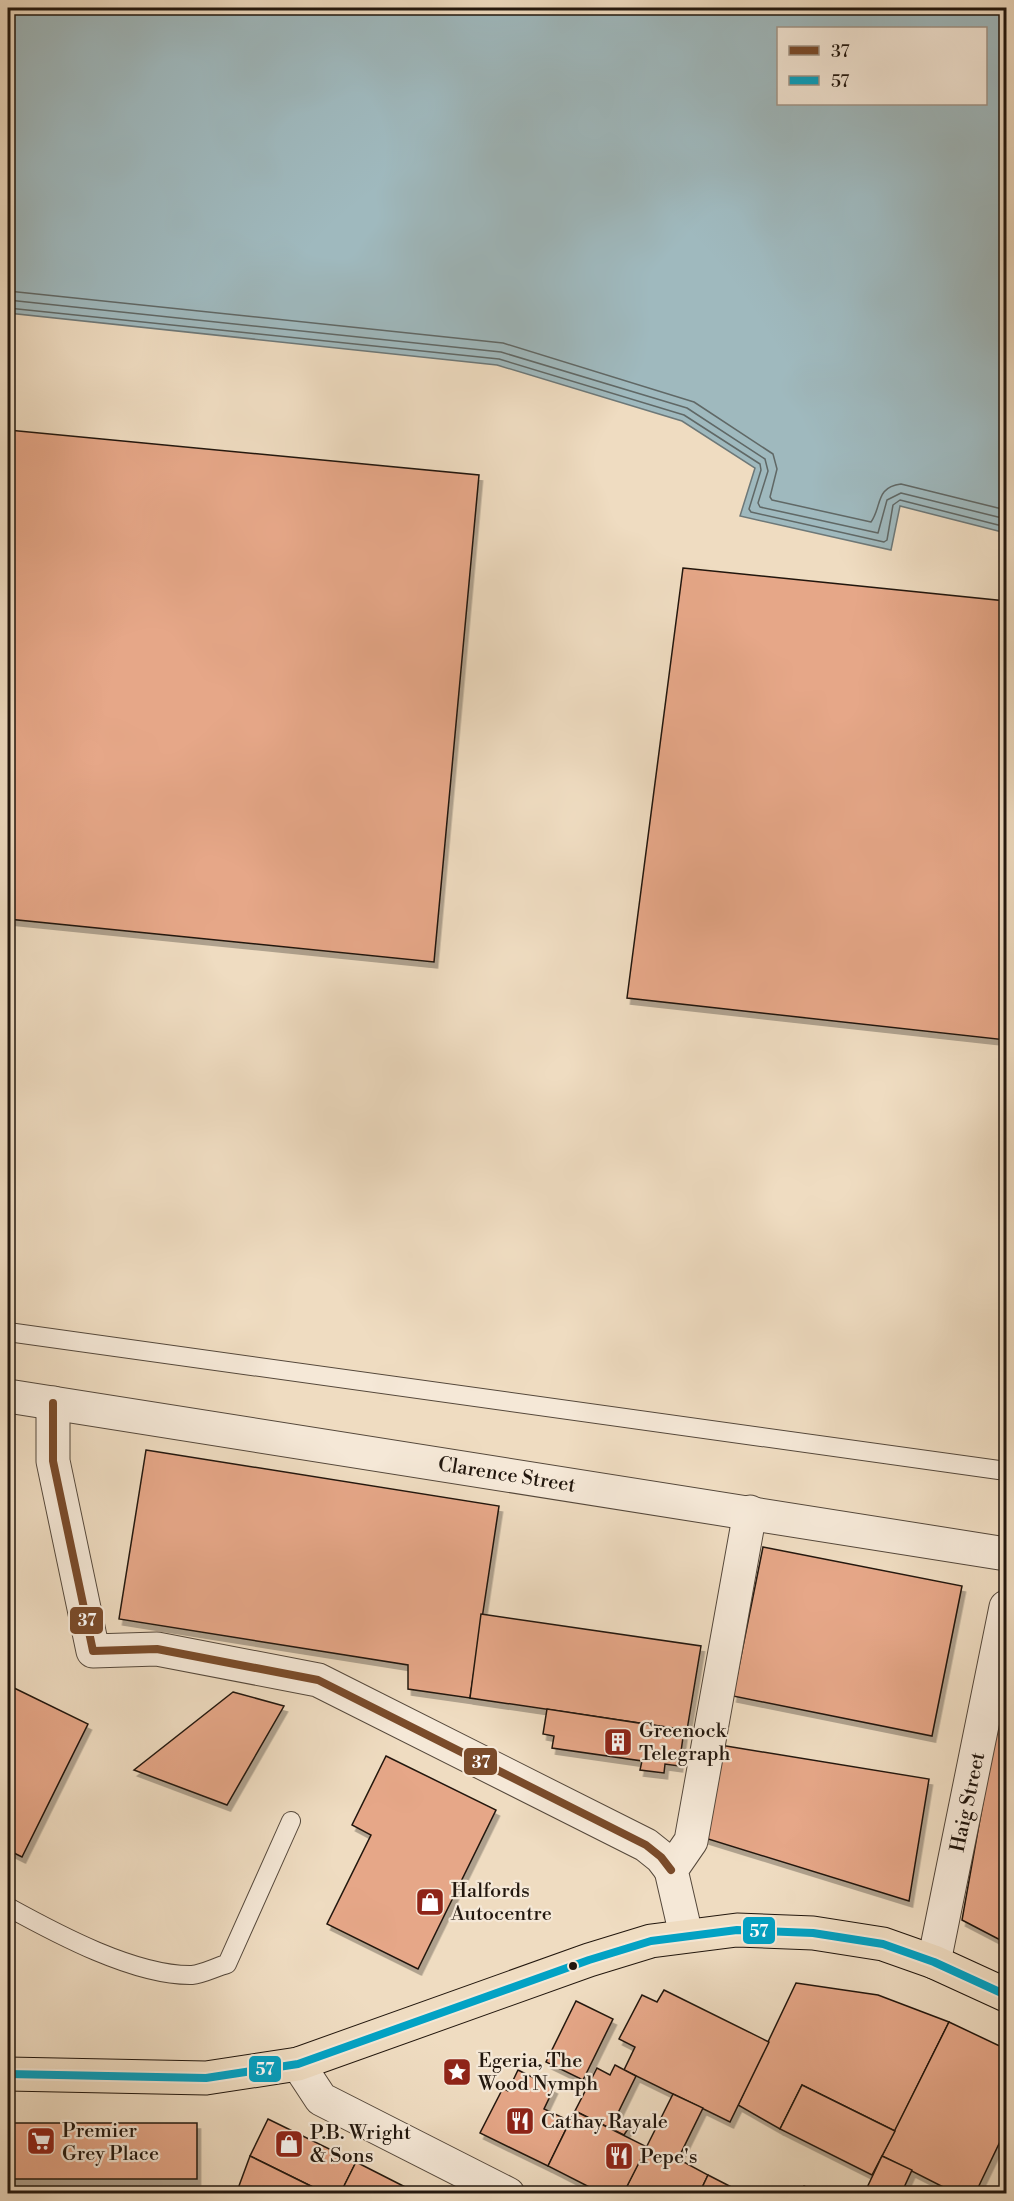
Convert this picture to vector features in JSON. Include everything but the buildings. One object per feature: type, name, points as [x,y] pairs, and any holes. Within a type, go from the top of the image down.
[{"type":"main road","points":[[8,2074],[206,2078],[298,2064],[589,1960],[651,1941],[738,1930],[813,1933],[883,1944],[934,1962],[1006,1995]]},
{"type":"street","name":"Clarence Street","points":[[8,1396],[1006,1554]]},
{"type":"street","points":[[54,1403],[53,1461],[93,1651],[156,1650],[318,1680],[646,1845],[661,1857],[671,1870],[686,1935]]},
{"type":"street","points":[[671,1870],[691,1841],[750,1512]]},
{"type":"street","name":"Haig Street","points":[[934,1962],[1006,1607]]},
{"type":"street","points":[[298,2064],[321,2099],[508,2193]]},
{"type":"lane","points":[[8,1332],[1006,1471]]},
{"type":"lane","points":[[8,1907],[54,1932],[144,1969],[193,1975],[227,1964],[291,1821]]},
{"type":"water","points":[[8,8],[1006,8],[1006,533],[900,506],[891,550],[740,516],[755,468],[682,421],[497,365],[8,313]]},
{"type":"transit line","name":"37","points":[[53,1403],[53,1461],[93,1651],[157,1649],[318,1680],[646,1845],[661,1857],[671,1870]]},
{"type":"transit line","name":"57","points":[[8,2074],[206,2078],[298,2064],[589,1960],[651,1941],[737,1930],[813,1933],[883,1944],[934,1962],[1006,1995]]},
{"type":"place","name":"Greenock Telegraph","points":[[618,1742]]},
{"type":"place","name":"Halfords Autocentre","points":[[430,1902]]},
{"type":"place","name":"Egeria, The Wood Nymph","points":[[457,2072]]},
{"type":"place","name":"Cathay Rayale","points":[[520,2121]]},
{"type":"place","name":"Premier Grey Place","points":[[41,2141]]},
{"type":"place","name":"P.B. Wright & Sons","points":[[289,2144]]},
{"type":"place","name":"Pepe's","points":[[619,2156]]}]
